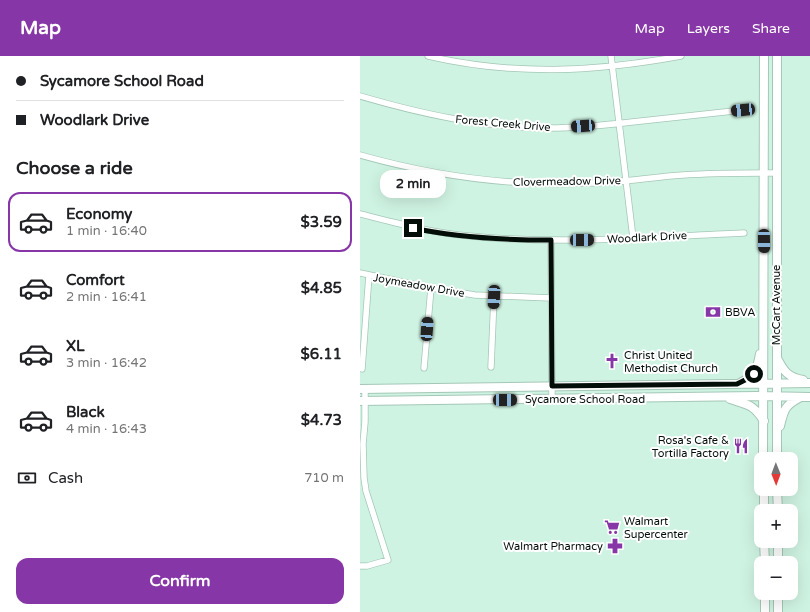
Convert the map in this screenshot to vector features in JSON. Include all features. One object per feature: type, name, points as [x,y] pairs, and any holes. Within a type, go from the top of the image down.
[{"type":"main road","name":"McCart Avenue","points":[[763,452],[764,56]]},
{"type":"main road","name":"McCart Avenue","points":[[776,56],[777,452]]},
{"type":"main road","points":[[764,283],[776,282]]},
{"type":"main road","points":[[737,384],[747,379],[757,370],[764,335]]},
{"type":"main road","points":[[776,356],[783,369],[788,374],[794,378],[810,382]]},
{"type":"main road","name":"Sycamore School Road","points":[[362,389],[764,384],[810,382]]},
{"type":"main road","points":[[647,385],[647,398]]},
{"type":"main road","points":[[471,387],[471,400]]},
{"type":"main road","name":"Sycamore School Road","points":[[362,401],[764,396],[810,397]]},
{"type":"main road","points":[[722,397],[748,404],[757,411],[764,421]]},
{"type":"main road","points":[[777,438],[784,410],[790,402],[800,397]]},
{"type":"main road","points":[[765,600],[765,612]]},
{"type":"main road","points":[[778,600],[778,612]]},
{"type":"street","points":[[428,56],[471,65],[528,70],[582,69],[681,56]]},
{"type":"street","points":[[611,56],[633,238]]},
{"type":"street","name":"Forest Creek Drive","points":[[360,96],[428,114],[458,120],[552,128],[619,123],[743,110]]},
{"type":"street","name":"Clovermeadow Drive","points":[[360,155],[416,170],[466,179],[559,184],[594,183],[723,172],[777,172]]},
{"type":"street","name":"Woodlark Drive","points":[[360,214],[423,230],[469,236],[527,240],[633,238],[744,233]]},
{"type":"street","points":[[551,240],[552,399]]},
{"type":"street","name":"Joymeadow Drive","points":[[360,273],[431,288],[494,297],[551,298]]},
{"type":"street","points":[[362,369],[369,276]]},
{"type":"street","points":[[424,368],[431,288]]},
{"type":"street","points":[[491,367],[494,297]]},
{"type":"street","points":[[360,566],[367,566],[388,560],[362,478],[362,389]]},
{"type":"place","name":"BBVA","points":[[713,312]]},
{"type":"place","name":"Christ United Methodist Church","points":[[612,361]]},
{"type":"place","name":"Rosa's Cafe & Tortilla Factory","points":[[741,446]]},
{"type":"place","name":"Walmart Supercenter","points":[[612,527]]},
{"type":"place","name":"Walmart Pharmacy","points":[[615,546]]},
{"type":"route","points":[[413,228],[469,236],[551,240],[552,386],[737,384],[754,374]]}]
